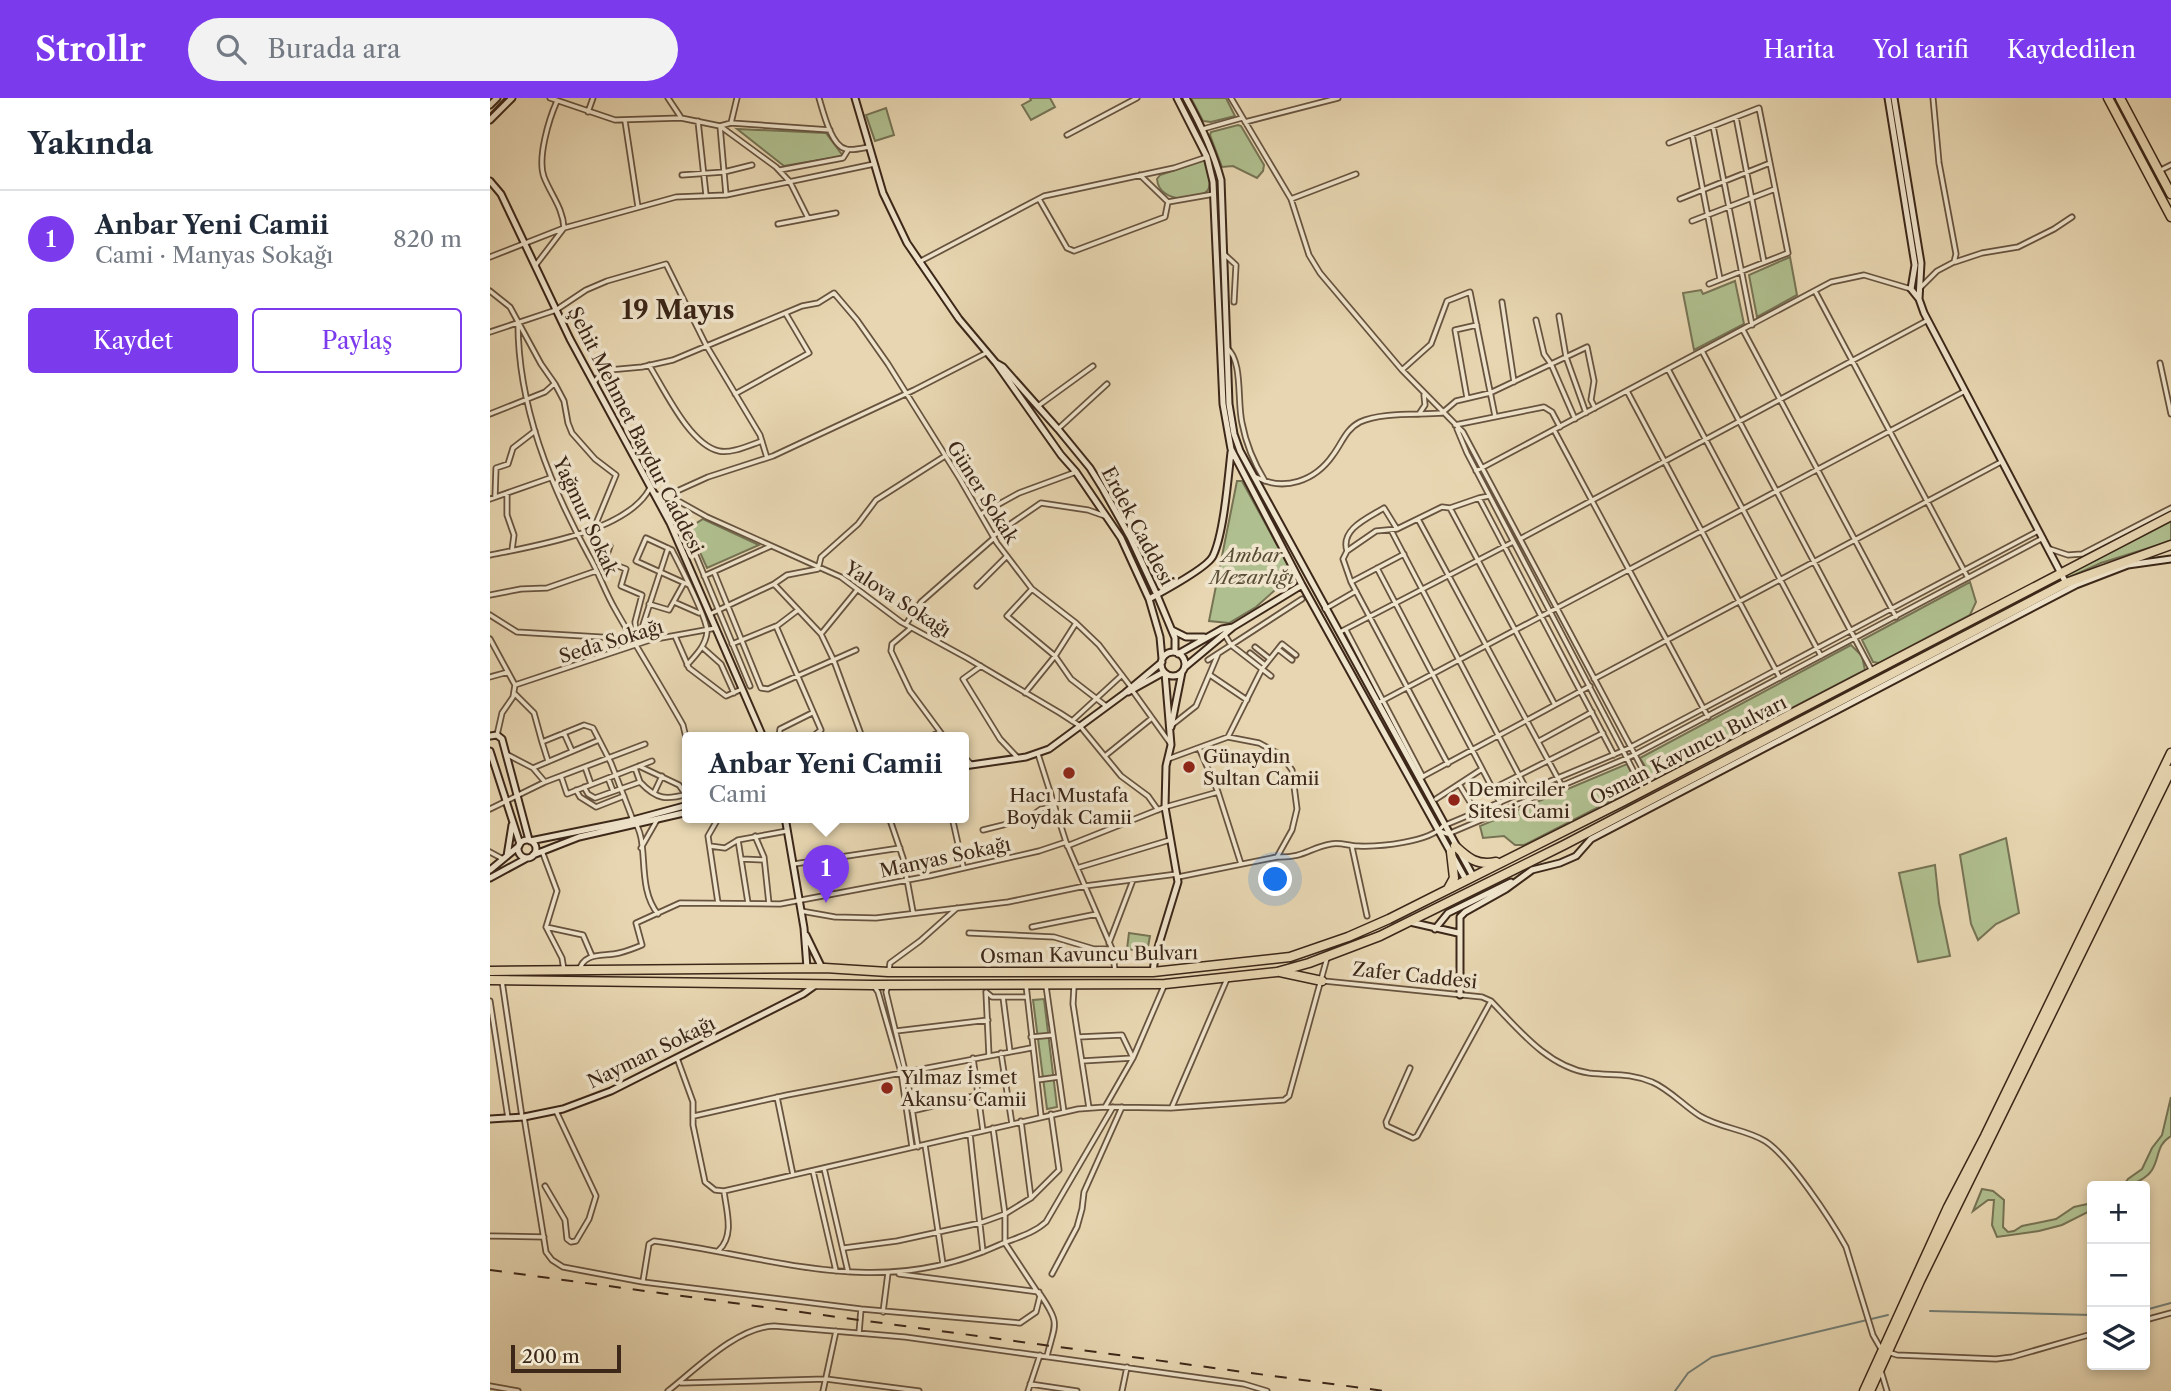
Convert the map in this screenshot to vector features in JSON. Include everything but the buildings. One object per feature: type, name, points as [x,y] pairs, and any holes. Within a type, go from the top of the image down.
[{"type":"highway","points":[[2108,98],[2171,217]]},
{"type":"highway","points":[[2120,98],[2171,194]]},
{"type":"highway","points":[[2148,172],[2158,170]]},
{"type":"highway","name":"Osman Kavuncu Bulvarı","points":[[490,980],[889,984],[985,988],[1026,983],[1165,984],[1277,972],[1380,936],[1431,911],[1505,859],[1648,789],[2171,516]]},
{"type":"highway","name":"Osman Kavuncu Bulvarı","points":[[490,971],[822,968],[888,972],[1153,972],[1290,957],[1348,937],[1448,889],[1474,883],[1565,849],[2040,600],[2066,583],[2171,545]]},
{"type":"highway","points":[[1907,1301],[1963,1175],[1985,1136],[2171,753]]},
{"type":"highway","points":[[1864,1391],[2171,770]]},
{"type":"highway","points":[[1453,849],[1479,863],[1505,859]]},
{"type":"highway","points":[[1448,889],[1454,877],[1453,849]]},
{"type":"highway","points":[[807,968],[816,984]]},
{"type":"highway","points":[[816,984],[822,968]]},
{"type":"highway","points":[[1088,984],[1107,977],[1150,976],[1153,972]]},
{"type":"highway","points":[[1277,972],[1322,981]]},
{"type":"highway","points":[[1870,1391],[1884,1350]]},
{"type":"street","points":[[490,105],[497,98]]},
{"type":"street","points":[[490,120],[512,98]]},
{"type":"street","points":[[550,98],[588,112],[625,121],[681,118],[720,126],[779,170],[790,182],[808,218]]},
{"type":"street","points":[[588,112],[593,98]]},
{"type":"street","points":[[667,98],[681,118]]},
{"type":"street","points":[[731,123],[737,98]]},
{"type":"street","points":[[819,98],[830,130],[842,147],[848,150],[869,147]]},
{"type":"street","name":"Erdek Caddesi","points":[[855,98],[890,209],[918,262],[959,319],[996,363],[1121,538],[1149,599],[1160,637],[1162,661]]},
{"type":"street","points":[[1067,135],[1137,98]]},
{"type":"street","points":[[1177,98],[1207,157],[1214,194],[1223,404],[1231,449],[1302,584],[1474,883]]},
{"type":"street","points":[[1186,98],[1203,129],[1221,180],[1229,404],[1234,433],[1252,474],[1338,633],[1380,702]]},
{"type":"street","points":[[1231,98],[1292,200],[1316,268],[1335,294],[1402,370],[1463,432],[1631,747],[1648,789]]},
{"type":"street","points":[[1203,129],[1338,98]]},
{"type":"street","points":[[1888,98],[1915,265],[1911,289]]},
{"type":"street","points":[[1894,98],[1921,263],[1919,299]]},
{"type":"street","points":[[1933,98],[1939,163],[1956,251],[1954,262]]},
{"type":"street","points":[[535,266],[564,229],[561,209],[546,181],[542,167],[548,127],[556,101]]},
{"type":"street","points":[[1669,143],[1759,108],[1788,253],[1709,284]]},
{"type":"street","points":[[1735,117],[1764,262]]},
{"type":"street","points":[[625,121],[638,208]]},
{"type":"street","points":[[698,121],[706,195]]},
{"type":"street","points":[[720,126],[731,123],[830,130]]},
{"type":"street","points":[[720,126],[726,195]]},
{"type":"street","points":[[1713,126],[1752,325]]},
{"type":"street","points":[[1692,134],[1720,279]]},
{"type":"street","points":[[779,170],[843,158],[848,150]]},
{"type":"street","points":[[918,262],[1046,195],[1183,166],[1207,157]]},
{"type":"street","points":[[1679,199],[1770,163]]},
{"type":"street","points":[[490,257],[564,229],[676,197],[726,195],[874,164]]},
{"type":"street","points":[[682,175],[724,172],[752,165]]},
{"type":"street","points":[[2158,170],[2171,165]]},
{"type":"street","points":[[1292,200],[1356,174]]},
{"type":"street","points":[[1140,175],[1168,202]]},
{"type":"street","name":"Şehit Mehmet Baydur Caddesi","points":[[490,181],[500,194],[556,310],[655,494],[760,732]]},
{"type":"street","points":[[1692,221],[1775,189]]},
{"type":"street","points":[[1168,202],[1214,194]]},
{"type":"street","points":[[1039,198],[1067,248],[1074,251],[1165,217],[1168,202]]},
{"type":"street","points":[[778,224],[836,213]]},
{"type":"street","points":[[1920,288],[1937,271],[1954,262],[1982,253],[2018,247],[2072,217]]},
{"type":"street","points":[[1224,254],[1236,265],[1234,302]]},
{"type":"street","points":[[490,332],[556,310],[600,284],[666,264],[706,345],[762,441],[767,458]]},
{"type":"street","points":[[1476,471],[1815,291],[1838,280],[1861,274],[1911,289],[1919,299],[2066,583]]},
{"type":"street","points":[[490,291],[510,307],[541,365],[555,383],[564,401],[572,433],[595,459],[616,475],[595,526]]},
{"type":"street","points":[[1815,291],[1968,578]]},
{"type":"street","points":[[1402,370],[1432,344],[1444,306],[1451,298],[1470,292],[1495,416]]},
{"type":"street","name":"Güner Sokak","points":[[786,314],[822,301],[834,293],[863,329],[906,394],[1007,556],[1032,589],[1099,645],[1171,745]]},
{"type":"street","points":[[1502,302],[1514,382]]},
{"type":"street","points":[[594,383],[609,370],[673,360],[786,314],[809,353],[735,394]]},
{"type":"street","points":[[1559,316],[1566,357],[1586,413]]},
{"type":"street","points":[[1536,320],[1544,354],[1575,419]]},
{"type":"street","points":[[1519,540],[1928,320]]},
{"type":"street","name":"Yağmur Sokak","points":[[518,323],[518,354],[527,398],[550,478],[614,607],[684,732]]},
{"type":"street","points":[[1467,398],[1455,330],[1477,326]]},
{"type":"street","points":[[1742,330],[1895,617]]},
{"type":"street","points":[[1242,472],[1265,481],[1287,485],[1308,477],[1332,457],[1348,431],[1363,421],[1442,413],[1456,401],[1490,393],[1587,347],[1594,382],[1591,400],[1595,408]]},
{"type":"street","points":[[1227,348],[1237,363],[1238,402],[1244,434],[1265,481]]},
{"type":"street","points":[[666,496],[708,477],[767,458],[906,394],[987,352]]},
{"type":"street","points":[[1702,352],[1873,672]]},
{"type":"street","name":"Erdek Caddesi","points":[[996,363],[1003,367],[1090,468],[1130,537],[1172,630],[1177,653]]},
{"type":"street","points":[[2160,363],[2171,414]]},
{"type":"street","points":[[649,365],[680,416],[695,436],[708,446],[726,452],[762,441]]},
{"type":"street","points":[[1037,406],[1093,366]]},
{"type":"street","points":[[1668,369],[1821,656]]},
{"type":"street","points":[[490,414],[548,390],[555,383]]},
{"type":"street","points":[[1058,429],[1107,384]]},
{"type":"street","points":[[1627,391],[1780,678]]},
{"type":"street","points":[[1380,702],[1965,391]]},
{"type":"street","points":[[1417,415],[1425,405],[1424,394]]},
{"type":"street","points":[[1455,425],[1544,407],[1552,412],[1560,427]]},
{"type":"street","points":[[1455,425],[1476,471],[1627,758],[1648,789]]},
{"type":"street","points":[[1555,430],[1708,717]]},
{"type":"street","points":[[535,431],[513,448],[508,464],[496,468],[493,498],[550,478]]},
{"type":"street","points":[[1149,599],[1213,556],[1226,497],[1231,449]]},
{"type":"street","points":[[710,614],[774,584],[787,575],[818,569],[821,557],[858,524],[876,500],[945,456]]},
{"type":"street","points":[[1594,680],[2003,461]]},
{"type":"street","points":[[981,514],[1019,493],[1076,472]]},
{"type":"street","points":[[490,555],[555,542],[630,512],[651,486]]},
{"type":"street","points":[[507,493],[507,514],[514,535],[512,550]]},
{"type":"street","name":"Yalova Sokağı","points":[[655,494],[673,498],[707,517],[841,577],[906,625],[981,666],[1080,726],[1121,776],[1148,796],[1158,810]]},
{"type":"street","points":[[1347,551],[1376,531],[1397,529],[1442,507],[1450,508],[1489,496]]},
{"type":"street","points":[[673,498],[750,686]]},
{"type":"street","points":[[1479,498],[1614,755]]},
{"type":"street","points":[[906,625],[920,602],[994,537],[1041,503],[1088,510],[1107,517]]},
{"type":"street","points":[[1397,529],[1384,508],[1348,532],[1345,541],[1347,551],[1343,561],[1351,582],[1448,764]]},
{"type":"street","points":[[1450,508],[1555,705]]},
{"type":"street","points":[[2048,548],[2068,555],[2082,554],[2171,508]]},
{"type":"street","points":[[1418,519],[1562,786]]},
{"type":"street","points":[[1391,530],[1531,799]]},
{"type":"street","points":[[801,911],[858,918],[1008,902],[1086,886],[1178,876],[1278,858],[1293,858],[1330,844],[1352,846],[1395,843],[1441,829],[1624,751],[2039,530]]},
{"type":"street","points":[[686,584],[636,561],[646,538],[672,550],[708,630],[702,647],[687,665]]},
{"type":"street","points":[[1448,834],[1634,755],[2043,538]]},
{"type":"street","points":[[1338,633],[1513,542]]},
{"type":"street","points":[[610,546],[605,561],[626,569],[621,586],[642,595],[635,622],[637,645]]},
{"type":"street","points":[[704,576],[771,546]]},
{"type":"street","points":[[637,645],[668,548]]},
{"type":"street","points":[[1351,582],[1404,554]]},
{"type":"street","points":[[977,586],[1007,556]]},
{"type":"street","points":[[2040,600],[2112,571],[2139,563],[2171,559]]},
{"type":"street","points":[[1377,568],[1500,803]]},
{"type":"street","points":[[490,595],[521,589],[547,588],[596,571]]},
{"type":"street","points":[[714,572],[761,688],[768,689],[856,650]]},
{"type":"street","points":[[649,604],[669,610],[686,584]]},
{"type":"street","points":[[774,584],[821,634],[860,732]]},
{"type":"street","points":[[1164,672],[1173,676],[1184,669],[1233,627],[1302,584]]},
{"type":"street","points":[[821,634],[858,589]]},
{"type":"street","points":[[1032,589],[1007,615],[1055,656],[1071,679],[1106,706]]},
{"type":"street","points":[[1325,609],[1356,591]]},
{"type":"street","points":[[1208,660],[1303,599]]},
{"type":"street","points":[[674,602],[701,614]]},
{"type":"street","points":[[732,644],[776,626],[798,610]]},
{"type":"street","points":[[490,615],[517,632],[633,639]]},
{"type":"street","points":[[1025,693],[1055,656],[1076,624]]},
{"type":"street","points":[[776,626],[821,730],[818,732]]},
{"type":"street","points":[[1132,689],[1169,653],[1177,653],[1222,629],[1233,627]]},
{"type":"street","name":"Seda Sokağı","points":[[515,685],[637,645],[716,628]]},
{"type":"street","points":[[911,628],[892,644],[891,651],[910,691],[940,732]]},
{"type":"street","points":[[1172,630],[1186,637],[1211,636]]},
{"type":"street","points":[[1345,630],[1421,778],[1441,829],[1448,834],[1453,849]]},
{"type":"street","points":[[1225,635],[1231,645],[1264,667]]},
{"type":"street","points":[[676,636],[687,665],[726,696],[743,689]]},
{"type":"street","points":[[490,639],[515,685],[514,693],[493,736],[502,739],[517,795],[536,847],[531,856]]},
{"type":"street","points":[[1228,737],[1264,667],[1282,644],[1296,655]]},
{"type":"street","points":[[702,647],[721,664],[734,693]]},
{"type":"street","points":[[1255,647],[1270,659]]},
{"type":"street","points":[[1278,649],[1292,660]]},
{"type":"street","points":[[1172,724],[1196,706],[1219,652]]},
{"type":"street","points":[[1170,734],[1184,669],[1184,659],[1177,653]]},
{"type":"street","points":[[1250,653],[1270,676]]},
{"type":"street","points":[[1153,972],[1178,876],[1165,807],[1171,745],[1162,661]]},
{"type":"street","points":[[981,666],[963,679],[1000,739],[1018,758]]},
{"type":"street","points":[[490,677],[508,672]]},
{"type":"street","points":[[969,765],[1038,754],[1055,746],[1125,693],[1164,672]]},
{"type":"street","points":[[1072,721],[1122,675]]},
{"type":"street","points":[[1210,675],[1247,700]]},
{"type":"street","points":[[1421,778],[1590,686]]},
{"type":"street","points":[[514,693],[534,713],[548,761]]},
{"type":"street","points":[[1539,741],[1592,712]]},
{"type":"street","points":[[780,732],[780,729],[812,713]]},
{"type":"street","points":[[1105,756],[1152,718]]},
{"type":"street","points":[[542,742],[587,724],[592,727],[635,822],[646,891],[650,904],[658,914]]},
{"type":"street","points":[[564,733],[572,751]]},
{"type":"street","points":[[1493,789],[1603,733]]},
{"type":"street","points":[[1168,759],[1228,737],[1246,739],[1269,747],[1285,758],[1292,770],[1297,813],[1278,858]]},
{"type":"street","points":[[533,768],[599,740]]},
{"type":"street","points":[[490,809],[545,782],[645,744]]},
{"type":"street","points":[[1435,929],[1452,910],[1537,868],[1576,856],[1591,839],[1764,744]]},
{"type":"street","points":[[1199,748],[1218,792],[1241,865]]},
{"type":"street","points":[[490,751],[521,855],[531,856]]},
{"type":"street","points":[[506,754],[533,768],[545,782]]},
{"type":"street","points":[[1038,754],[1076,868],[1112,949],[1116,972]]},
{"type":"street","points":[[561,776],[567,794],[652,761]]},
{"type":"street","points":[[969,762],[972,765]]},
{"type":"street","points":[[585,767],[592,785]]},
{"type":"street","points":[[637,767],[662,776],[682,788]]},
{"type":"street","points":[[637,767],[640,782],[653,794],[666,800],[682,796]]},
{"type":"street","points":[[1436,799],[1482,769]]},
{"type":"street","points":[[653,794],[662,776]]},
{"type":"street","points":[[608,778],[613,791]]},
{"type":"street","points":[[584,787],[588,794],[595,798],[640,782]]},
{"type":"street","points":[[1459,785],[1476,813]]},
{"type":"street","points":[[576,790],[580,797],[596,807],[624,796]]},
{"type":"street","name":"Manyas Sokağı","points":[[592,956],[618,954],[642,945],[636,923],[680,903],[780,904],[799,898],[906,880],[1067,844],[1165,807],[1218,792]]},
{"type":"street","points":[[490,878],[531,856],[579,837],[682,807]]},
{"type":"street","points":[[984,830],[1027,819],[1041,809],[1055,807]]},
{"type":"street","points":[[490,870],[519,845],[532,840],[682,814]]},
{"type":"street","points":[[641,848],[657,820]]},
{"type":"street","points":[[505,858],[513,822]]},
{"type":"street","points":[[716,823],[708,836],[718,903]]},
{"type":"street","points":[[786,823],[804,928],[807,968]]},
{"type":"street","points":[[891,823],[900,848],[913,912]]},
{"type":"street","points":[[953,823],[963,867]]},
{"type":"street","points":[[709,845],[723,849],[738,840],[788,831]]},
{"type":"street","points":[[755,836],[764,860],[769,904]]},
{"type":"street","points":[[1076,868],[1171,839]]},
{"type":"street","points":[[738,840],[748,904]]},
{"type":"street","points":[[1352,846],[1367,916]]},
{"type":"street","points":[[793,864],[900,848]]},
{"type":"street","points":[[1565,849],[1576,856]]},
{"type":"street","points":[[1565,849],[1565,861]]},
{"type":"street","points":[[490,852],[505,858]]},
{"type":"street","points":[[542,852],[557,894],[546,927],[562,958],[564,972]]},
{"type":"street","points":[[741,859],[764,860]]},
{"type":"street","points":[[1460,995],[1458,921],[1463,913],[1506,889],[1518,878]]},
{"type":"street","points":[[1109,943],[1133,880]]},
{"type":"street","points":[[888,972],[890,963],[920,941],[958,906]]},
{"type":"street","points":[[1431,911],[1429,923],[1435,929]]},
{"type":"street","points":[[1032,927],[1097,914]]},
{"type":"street","points":[[1409,922],[1458,933]]},
{"type":"street","points":[[546,927],[583,935],[592,956],[582,962],[579,972]]},
{"type":"street","points":[[804,928],[822,968]]},
{"type":"street","points":[[969,933],[1054,937],[1094,949],[1112,949]]},
{"type":"street","points":[[677,1058],[693,1102],[693,1125],[705,1182],[715,1190],[724,1191],[1051,1114],[1105,1107],[1171,1108],[1280,1101],[1287,1098],[1328,956]]},
{"type":"street","points":[[1171,1108],[1228,977]]},
{"type":"street","points":[[502,980],[544,1237],[548,1255],[563,1267],[643,1282],[883,1312],[1020,1323],[1036,1312],[1040,1302],[1039,1293]]},
{"type":"street","name":"Zafer Caddesi","points":[[1322,981],[1482,997],[1491,1001],[1535,1046],[1573,1068],[1588,1073],[1618,1073],[1656,1084],[1702,1117],[1762,1140],[1771,1146],[1806,1187],[1839,1234],[1846,1247],[1878,1346],[1884,1350]]},
{"type":"street","points":[[1026,983],[1031,1048],[1041,1116]]},
{"type":"street","name":"Nayman Sokağı","points":[[490,1119],[556,1111],[611,1091],[803,994],[816,984]]},
{"type":"street","points":[[889,984],[886,992],[918,1147]]},
{"type":"street","points":[[1046,984],[1064,1112]]},
{"type":"street","points":[[1074,984],[1073,1004],[1089,1108]]},
{"type":"street","points":[[1105,1107],[1133,1058],[1165,984]]},
{"type":"street","points":[[872,985],[878,992],[903,1071],[912,1148]]},
{"type":"street","points":[[985,988],[990,996],[1027,997]]},
{"type":"street","points":[[985,988],[989,1056]]},
{"type":"street","points":[[1003,997],[1010,1052]]},
{"type":"street","points":[[490,1000],[508,1118]]},
{"type":"street","points":[[1410,1069],[1386,1122],[1387,1126],[1413,1138],[1417,1136],[1491,1001]]},
{"type":"street","points":[[895,1031],[988,1020]]},
{"type":"street","points":[[1030,1037],[1053,1035]]},
{"type":"street","points":[[1078,1037],[1122,1035],[1133,1058]]},
{"type":"street","points":[[694,1116],[903,1071],[1031,1048]]},
{"type":"street","points":[[1001,1053],[1012,1124]]},
{"type":"street","points":[[1082,1060],[1133,1058]]},
{"type":"street","points":[[973,1059],[983,1131]]},
{"type":"street","points":[[1036,1080],[1059,1077]]},
{"type":"street","points":[[907,1111],[978,1095]]},
{"type":"street","points":[[777,1097],[793,1175]]},
{"type":"street","points":[[887,1273],[943,1265],[983,1252],[1037,1229],[1049,1219],[1113,1107]]},
{"type":"street","points":[[1052,1273],[1077,1227],[1084,1192],[1122,1107]]},
{"type":"street","points":[[545,1186],[565,1220],[567,1239],[576,1241],[589,1219],[596,1196],[556,1111]]},
{"type":"street","points":[[844,1248],[897,1241],[980,1223],[1006,1214],[1031,1198],[1059,1170],[1051,1114]]},
{"type":"street","points":[[1021,1121],[1031,1198]]},
{"type":"street","points":[[993,1128],[1006,1214],[1005,1243],[1052,1312],[1056,1325],[1046,1356]]},
{"type":"street","points":[[970,1134],[983,1252]]},
{"type":"street","points":[[925,1145],[943,1265]]},
{"type":"street","points":[[824,1168],[848,1272]]},
{"type":"street","points":[[813,1171],[836,1270]]},
{"type":"street","points":[[717,1251],[726,1242],[728,1234],[724,1191]]},
{"type":"street","points":[[490,1236],[544,1237]]},
{"type":"street","points":[[643,1282],[649,1244],[652,1241],[778,1264],[848,1272],[887,1273],[1039,1293]]},
{"type":"street","points":[[883,1312],[887,1273]]},
{"type":"street","points":[[859,1333],[861,1309]]},
{"type":"street","points":[[2150,1319],[2171,1313]]},
{"type":"street","points":[[668,1391],[719,1351],[754,1329],[774,1326],[859,1333],[1040,1355],[1244,1384],[1267,1391]]},
{"type":"street","points":[[823,1391],[836,1331]]},
{"type":"street","points":[[1884,1350],[1897,1355],[1996,1359],[2087,1335]]},
{"type":"street","points":[[1028,1391],[1040,1355]]},
{"type":"street","points":[[1880,1366],[1886,1391]]},
{"type":"street","points":[[1122,1391],[1127,1367]]},
{"type":"street","points":[[678,1383],[826,1379],[919,1391]]},
{"type":"street","points":[[1030,1384],[1077,1391]]},
{"type":"street","points":[[490,1386],[517,1391]]},
{"type":"green space","points":[[1030,98],[1050,98],[1055,107],[1031,120],[1022,105],[1031,100]]},
{"type":"green space","points":[[1191,98],[1226,98],[1235,116],[1211,122],[1203,121]]},
{"type":"green space","points":[[886,108],[894,135],[875,141],[866,115]]},
{"type":"green space","points":[[1238,125],[1264,165],[1257,178],[1233,166],[1222,167],[1210,135],[1211,132]]},
{"type":"green space","points":[[737,129],[826,133],[843,156],[784,166]]},
{"type":"green space","points":[[1205,160],[1210,181],[1205,193],[1190,198],[1173,197],[1160,187],[1157,179],[1160,175]]},
{"type":"green space","points":[[1790,257],[1797,295],[1757,317],[1749,275]]},
{"type":"green space","points":[[1735,281],[1744,324],[1694,350],[1683,293],[1701,290],[1703,294]]},
{"type":"green space","name":"Ambar Mezarlığı","points":[[1237,481],[1242,481],[1293,574],[1256,607],[1229,623],[1209,621]]},
{"type":"green space","points":[[703,519],[759,545],[707,568],[689,528]]},
{"type":"green space","points":[[2171,521],[2171,541],[2101,563],[1988,619],[1986,617]]},
{"type":"green space","points":[[1970,582],[1976,602],[1970,615],[1879,663],[1873,662],[1862,640]]},
{"type":"green space","points":[[1851,645],[1862,656],[1865,670],[1653,780],[1640,758]]},
{"type":"green space","points":[[1627,764],[1638,787],[1524,845],[1515,845],[1504,836],[1483,838],[1480,826]]},
{"type":"green space","points":[[2006,838],[2019,913],[1996,924],[1978,940],[1971,924],[1960,855]]},
{"type":"green space","points":[[1935,865],[1939,903],[1950,956],[1918,962],[1899,873]]},
{"type":"green space","points":[[1129,933],[1150,936],[1147,952],[1127,949]]},
{"type":"green space","points":[[1044,999],[1057,1107],[1047,1109],[1033,1000]]},
{"type":"green space","points":[[2171,1097],[2171,1136],[2161,1147],[2150,1173],[2139,1181],[2127,1181],[2142,1169],[2162,1135]]},
{"type":"green space","points":[[1982,1189],[1993,1191],[2004,1200],[2003,1227],[2008,1232],[2022,1226],[2056,1219],[2074,1207],[2087,1204],[2087,1212],[2062,1225],[1997,1237],[1992,1225],[1994,1200],[1988,1200],[1973,1211]]},
{"type":"waterway","points":[[2150,1309],[2171,1303]]},
{"type":"waterway","points":[[1930,1311],[2087,1315]]},
{"type":"waterway","points":[[1675,1391],[1688,1373],[1712,1357],[1888,1315]]},
{"type":"tram line","points":[[490,114],[505,98]]},
{"type":"railway","points":[[490,1270],[1384,1391]]},
{"type":"place","name":"Günaydın Sultan Camii","points":[[1189,767]]},
{"type":"place","name":"Hacı Mustafa Boydak Camii","points":[[1069,773]]},
{"type":"place","name":"Demirciler Sitesi Cami","points":[[1454,800]]},
{"type":"place","name":"Anbar Yeni Camii","points":[[826,903]]},
{"type":"place","name":"Yılmaz İsmet Akansu Camii","points":[[887,1088]]},
{"type":"district","name":"19 Mayıs","points":[[678,310]]}]
